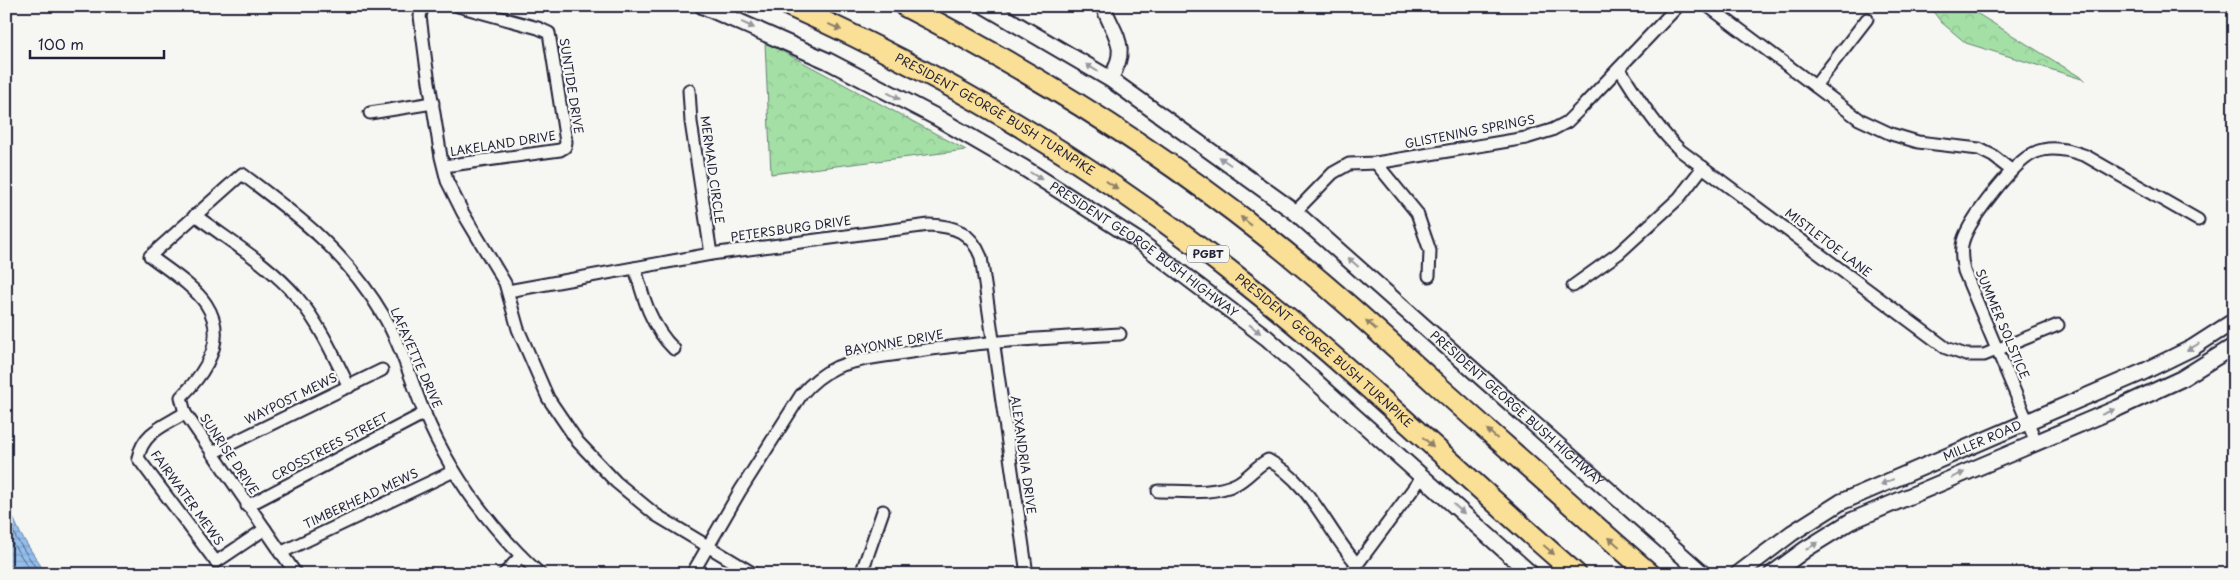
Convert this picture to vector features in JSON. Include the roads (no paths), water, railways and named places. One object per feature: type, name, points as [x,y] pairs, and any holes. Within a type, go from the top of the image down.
[{"type":"highway","name":"PRESIDENT GEORGE BUSH TURNPIKE","points":[[790,6],[892,55],[978,101],[1089,169],[1169,225],[1296,325],[1576,574]]},
{"type":"highway","points":[[905,6],[991,52],[1074,102],[1156,155],[1241,217],[1335,294],[1650,574]]},
{"type":"main road","name":"PRESIDENT GEORGE BUSH HIGHWAY","points":[[703,6],[828,62],[936,118],[1024,168],[1140,242],[1267,338],[1530,574]]},
{"type":"main road","name":"PRESIDENT GEORGE BUSH HIGHWAY","points":[[985,6],[1110,79],[1295,212],[1703,574]]},
{"type":"main road","name":"MILLER ROAD","points":[[1738,574],[1792,534],[1841,502],[2143,372],[2192,348],[2234,321]]},
{"type":"main road","name":"MILLER ROAD","points":[[1772,574],[1806,549],[1851,522],[2181,379],[2234,346]]},
{"type":"main road","points":[[1677,552],[1684,565],[1685,574]]},
{"type":"street","points":[[423,6],[420,16],[421,29],[441,156],[453,196],[508,291],[518,329],[548,398],[578,442],[635,499],[677,528],[754,574]]},
{"type":"street","name":"SUNTIDE DRIVE","points":[[458,6],[549,33],[565,147]]},
{"type":"street","points":[[1103,6],[1118,41],[1121,54],[1118,66],[1110,79]]},
{"type":"street","name":"GLISTENING SPRINGS","points":[[1295,212],[1333,173],[1349,164],[1376,164],[1526,138],[1552,130],[1567,122],[1678,6]]},
{"type":"street","points":[[1708,6],[1859,119],[1891,134],[1918,142],[1979,149],[1993,156],[2011,170]]},
{"type":"street","points":[[1815,86],[1867,18]]},
{"type":"street","name":"MISTLETOE LANE","points":[[1619,68],[1665,136],[1703,167],[1946,348],[1966,355],[1984,355],[2058,325]]},
{"type":"street","name":"MERMAID CIRCLE","points":[[690,90],[689,106],[711,254]]},
{"type":"street","points":[[370,114],[433,103]]},
{"type":"street","name":"LAKELAND DRIVE","points":[[444,166],[565,147]]},
{"type":"street","name":"SUMMER SOLSTICE","points":[[2036,442],[1999,350],[1964,271],[1962,243],[1968,229],[2011,170],[2034,153],[2053,149],[2070,150],[2086,156],[2198,220]]},
{"type":"street","points":[[1376,164],[1417,213],[1430,251],[1429,276]]},
{"type":"street","points":[[1573,286],[1619,253],[1680,198],[1703,167]]},
{"type":"street","name":"SUNRISE DRIVE","points":[[242,174],[150,256],[194,292],[206,304],[212,317],[214,346],[203,374],[181,397],[185,413],[247,506],[296,574]]},
{"type":"street","name":"LAFAYETTE DRIVE","points":[[242,174],[303,219],[349,266],[386,319],[403,356],[425,413],[454,471],[500,534],[540,574]]},
{"type":"street","points":[[195,216],[269,271],[298,297],[332,352],[349,387]]},
{"type":"street","name":"PETERSBURG DRIVE","points":[[508,291],[711,254],[920,226],[944,225],[966,234],[976,244],[981,257],[993,341]]},
{"type":"street","points":[[635,268],[651,317],[664,340],[674,349]]},
{"type":"street","name":"BAYONNE DRIVE","points":[[692,574],[769,443],[801,395],[811,383],[830,371],[847,364],[916,351],[993,341],[1120,334]]},
{"type":"street","name":"ALEXANDRIA DRIVE","points":[[993,341],[1026,574]]},
{"type":"street","name":"WAYPOST MEWS","points":[[212,453],[382,370]]},
{"type":"street","name":"FAIRWATER MEWS","points":[[185,413],[146,436],[140,448],[138,458],[216,562],[265,529]]},
{"type":"street","name":"CROSSTREES STREET","points":[[247,506],[425,413]]},
{"type":"street","points":[[1158,491],[1198,491],[1224,488],[1245,478],[1268,460],[1293,478],[1307,492],[1343,548],[1357,564]]},
{"type":"street","name":"TIMBERHEAD MEWS","points":[[280,553],[454,471]]},
{"type":"street","points":[[1350,574],[1422,477]]},
{"type":"street","points":[[861,574],[883,511]]},
{"type":"street","points":[[504,574],[521,556]]},
{"type":"water","points":[[6,502],[21,535],[46,574],[6,574]]}]
